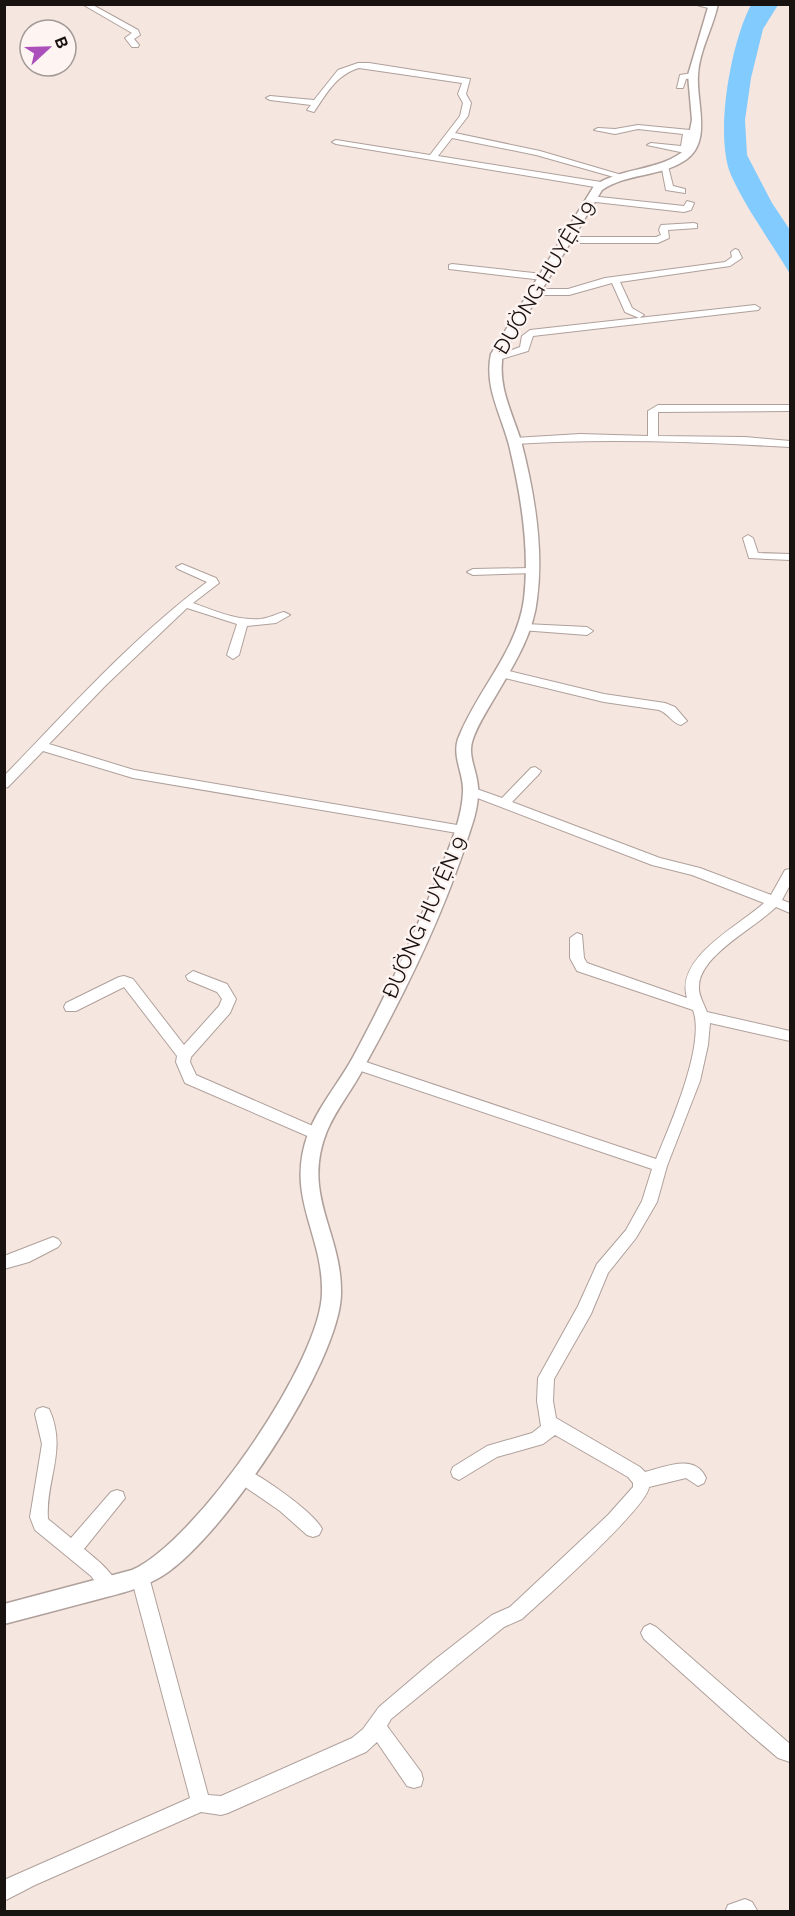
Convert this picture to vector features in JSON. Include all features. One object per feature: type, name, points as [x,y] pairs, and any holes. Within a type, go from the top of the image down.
[{"type":"street","points":[[85,4],[135,32],[136,35],[129,38],[135,45]]},
{"type":"street","points":[[688,150],[697,120],[693,75],[707,5]]},
{"type":"street","points":[[270,98],[313,106],[338,73],[345,68],[359,65],[467,81],[462,94],[467,103],[466,110],[432,158]]},
{"type":"street","points":[[680,86],[683,76],[693,75]]},
{"type":"street","points":[[598,130],[615,132],[644,127],[687,132],[688,150]]},
{"type":"street","points":[[450,135],[537,153],[621,176]]},
{"type":"street","points":[[336,142],[601,185]]},
{"type":"street","points":[[651,145],[688,150]]},
{"type":"street","name":"ĐƯỜNG HUYỆN 9","points":[[4,1614],[140,1577],[157,1568],[189,1539],[216,1509],[301,1384],[326,1323],[332,1298],[327,1260],[308,1187],[307,1170],[317,1134],[357,1064],[426,922],[463,830],[471,791],[463,748],[525,628],[531,599],[528,521],[514,441],[498,396],[494,372],[495,358],[601,185],[621,176],[664,166],[680,159],[688,150]]},
{"type":"street","points":[[664,166],[669,188],[682,191]]},
{"type":"street","points":[[590,200],[684,209],[688,208],[690,203]]},
{"type":"street","points":[[566,240],[658,240],[666,236],[664,227],[694,226]]},
{"type":"street","points":[[534,292],[569,292],[657,272],[728,264],[737,258],[735,252]]},
{"type":"street","points":[[452,267],[543,277]]},
{"type":"street","points":[[615,280],[628,310],[639,315]]},
{"type":"street","points":[[495,358],[523,351],[530,333],[755,308]]},
{"type":"street","points":[[653,439],[653,411],[658,408],[790,408]]},
{"type":"street","points":[[514,441],[580,437],[745,440],[790,444]]},
{"type":"street","points":[[747,538],[753,556],[790,557]]},
{"type":"street","points":[[4,784],[102,682],[185,604],[214,582],[182,567]]},
{"type":"street","points":[[473,572],[531,571]]},
{"type":"street","points":[[185,604],[243,622],[270,622],[284,615]]},
{"type":"street","points":[[232,655],[243,622]]},
{"type":"street","points":[[525,628],[587,631]]},
{"type":"street","points":[[501,673],[604,698],[661,706],[671,710],[681,721]]},
{"type":"street","points":[[42,746],[133,774],[463,830]]},
{"type":"street","points":[[504,803],[535,771]]},
{"type":"street","points":[[471,791],[657,862],[695,871],[790,908]]},
{"type":"street","points":[[459,1472],[493,1451],[544,1435],[550,1429],[545,1401],[546,1378],[585,1309],[602,1269],[631,1234],[649,1202],[660,1166],[682,1115],[701,1044],[704,1023],[692,993],[692,981],[698,968],[711,952],[773,903],[790,873]]},
{"type":"street","points":[[577,938],[577,958],[582,967],[721,1019],[790,1036]]},
{"type":"street","points":[[193,976],[222,988],[229,999],[225,1009],[184,1055],[183,1062],[193,1082],[317,1134]]},
{"type":"street","points":[[71,1006],[124,981],[128,983],[184,1055]]},
{"type":"street","points":[[357,1064],[660,1166]]},
{"type":"street","points":[[4,1263],[24,1257],[53,1243]]},
{"type":"street","points":[[42,1414],[50,1444],[39,1517],[41,1524],[97,1570],[108,1586]]},
{"type":"street","points":[[4,1891],[28,1878],[201,1803],[221,1806],[359,1745],[370,1736],[385,1713],[450,1658],[498,1621],[516,1613],[614,1521],[641,1490],[641,1481],[634,1472],[550,1423]]},
{"type":"street","points":[[641,1481],[686,1470],[693,1472],[698,1478]]},
{"type":"street","points":[[241,1475],[286,1505],[313,1529]]},
{"type":"street","points":[[73,1549],[117,1498]]},
{"type":"street","points":[[140,1577],[201,1803]]},
{"type":"street","points":[[650,1633],[758,1729],[790,1753]]},
{"type":"street","points":[[376,1725],[414,1779]]},
{"type":"street","points":[[735,1911],[745,1909],[748,1911]]},
{"type":"water","points":[[751,5],[778,5],[763,29],[751,78],[745,120],[747,155],[772,203],[790,230],[790,274],[744,201],[731,175],[726,158],[724,137],[727,89],[737,42]]}]
